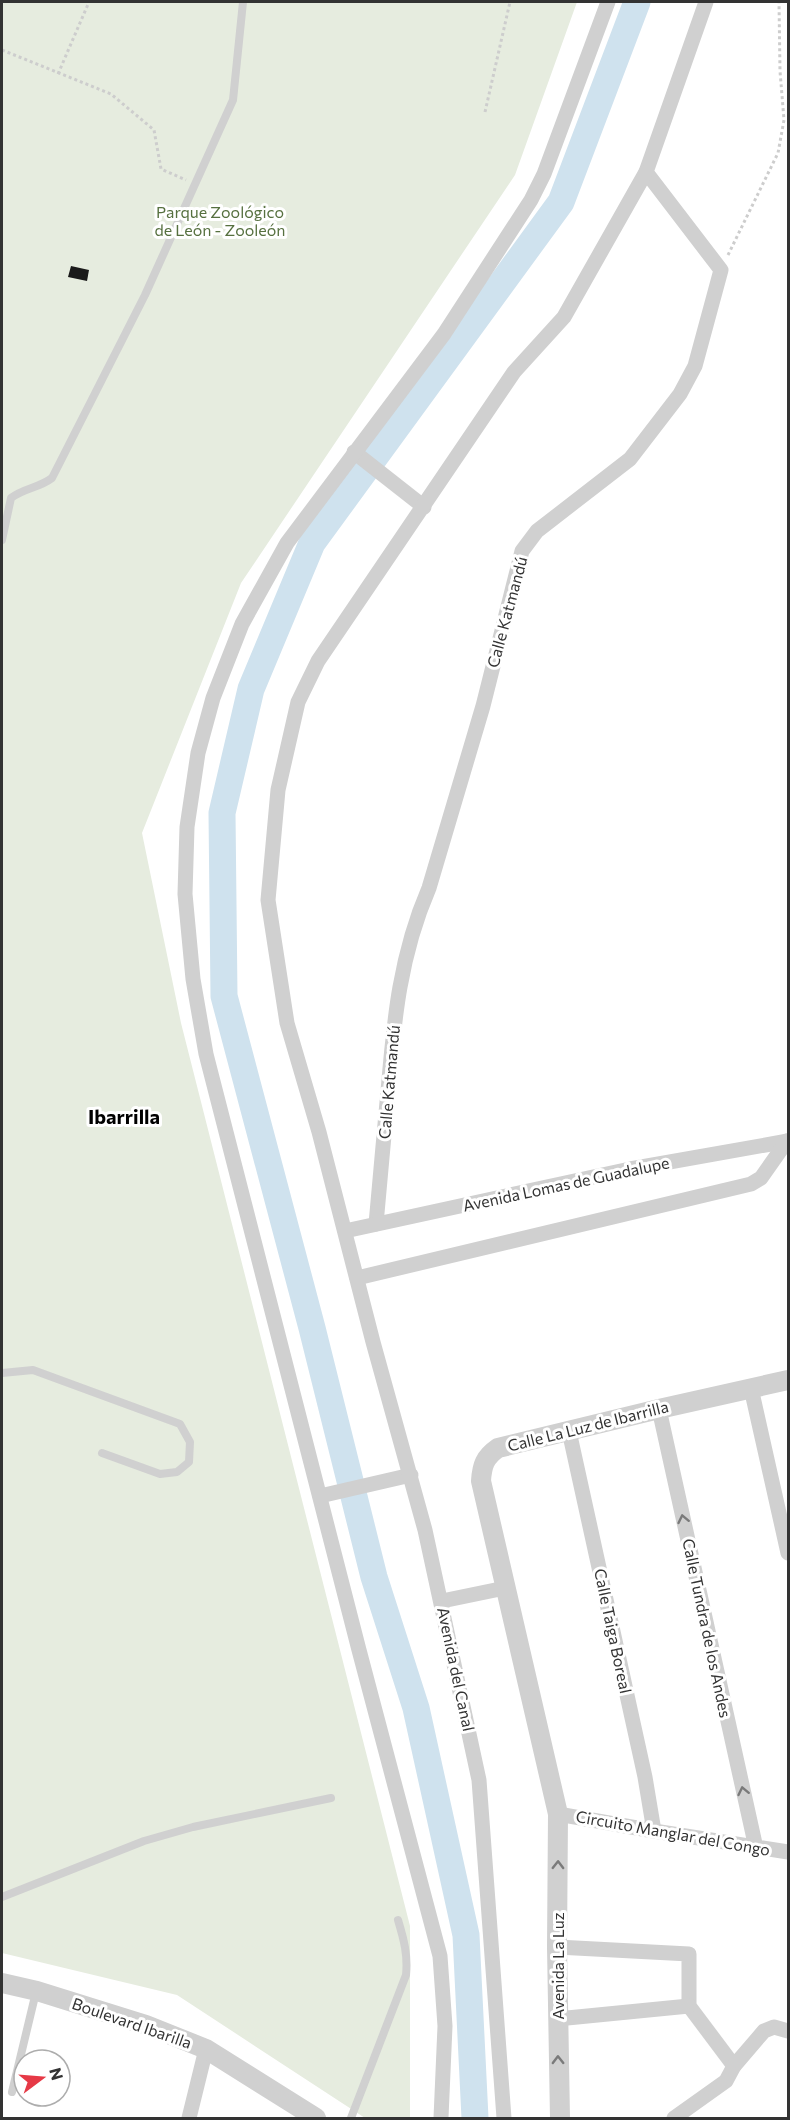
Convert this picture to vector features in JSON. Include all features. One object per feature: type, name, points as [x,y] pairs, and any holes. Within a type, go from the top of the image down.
[{"type":"street","points":[[441,2118],[445,2026],[440,1956],[326,1495],[206,1054],[193,979],[185,894],[187,827],[198,753],[213,698],[242,624],[287,543],[444,334],[531,200],[544,174],[608,2]]},
{"type":"street","name":"Avenida del Canal","points":[[504,2118],[479,1780],[442,1601],[411,1475],[287,1023],[268,900],[278,790],[298,702],[318,661],[418,503],[514,372],[564,317],[646,172],[706,2]]},
{"type":"street","points":[[646,172],[721,270]]},
{"type":"street","name":"Calle Katmandú","points":[[376,1224],[393,1029],[401,974],[483,706],[522,551],[537,531],[630,459],[680,394],[695,366],[721,270]]},
{"type":"street","points":[[354,452],[418,503]]},
{"type":"street","points":[[357,1278],[751,1184],[761,1178],[788,1141]]},
{"type":"street","name":"Avenida Lomas de Guadalupe","points":[[345,1231],[630,1169],[788,1141]]},
{"type":"street","name":"Calle La Luz de Ibarrilla","points":[[558,1814],[481,1481],[482,1466],[488,1455],[498,1448],[789,1380]]},
{"type":"street","points":[[751,1388],[789,1553]]},
{"type":"street","name":"Calle Tundra de los Andes","points":[[659,1409],[756,1848]]},
{"type":"street","name":"Calle Taiga Boreal","points":[[569,1431],[642,1765],[654,1832]]},
{"type":"street","points":[[326,1495],[411,1475]]},
{"type":"street","points":[[442,1601],[505,1588]]},
{"type":"street","name":"Circuito Manglar del Congo","points":[[558,1814],[654,1832],[789,1852]]},
{"type":"street","name":"Avenida La Luz","points":[[558,1814],[557,2019],[560,2118]]},
{"type":"street","points":[[557,1947],[690,1953],[689,2006],[734,2066]]},
{"type":"street","name":"Boulevard Ibarilla","points":[[2,1983],[37,1991],[146,2025],[206,2049],[316,2118]]},
{"type":"street","points":[[557,2019],[689,2006]]},
{"type":"street","points":[[674,2118],[726,2080],[734,2066],[764,2031],[774,2027],[789,2031]]},
{"type":"street","points":[[189,2118],[206,2049]]},
{"type":"lane","points":[[2,540],[11,498],[19,492],[44,485],[52,478],[146,294],[195,185],[233,100],[243,2]]},
{"type":"lane","points":[[2,1373],[33,1370],[62,1379],[180,1424],[190,1442],[189,1462],[177,1472],[160,1474],[102,1453]]},
{"type":"lane","points":[[2,1897],[144,1841],[192,1827],[331,1798]]},
{"type":"lane","points":[[351,2118],[406,1975],[407,1951],[398,1920]]},
{"type":"lane","points":[[23,2048],[37,1991]]},
{"type":"path","points":[[58,74],[88,2]]},
{"type":"path","points":[[486,112],[510,2]]},
{"type":"path","points":[[721,270],[778,153],[784,120],[780,71],[779,2]]},
{"type":"path","points":[[2,50],[111,94],[154,130],[161,169],[195,185]]},
{"type":"green space","name":"Parque Zoológico de León - Zooleón","points":[[2,2],[577,2],[515,175],[241,583],[142,833],[181,1023],[410,1926],[410,2118],[365,2118],[177,1995],[2,1953]]},
{"type":"building","points":[[71,266],[89,270],[87,281],[68,277]]},
{"type":"waterway","points":[[475,2118],[466,1935],[416,1708],[374,1577],[312,1328],[224,996],[222,813],[251,689],[312,543],[561,202],[637,2]]},
{"type":"district","name":"Ibarrilla","points":[[124,1117]]}]
